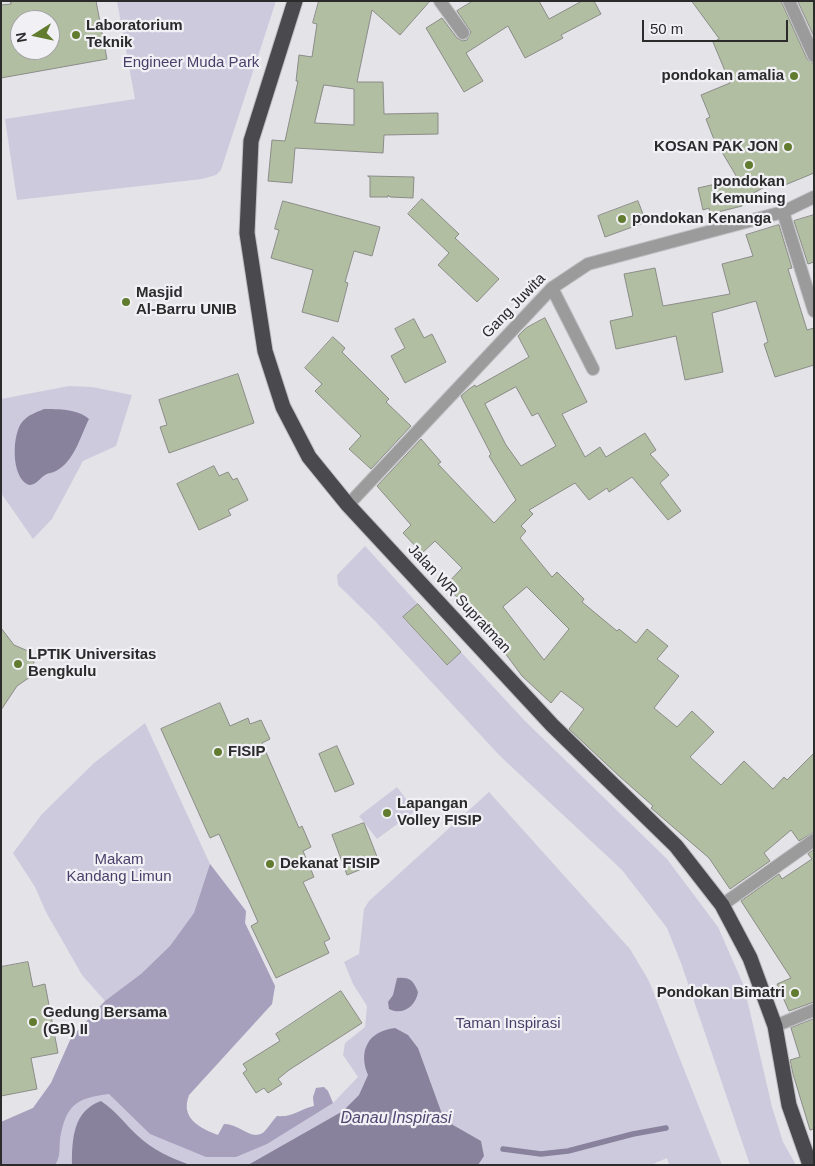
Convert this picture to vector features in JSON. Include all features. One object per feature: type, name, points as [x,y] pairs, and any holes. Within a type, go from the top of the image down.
[{"type":"highway","name":"Jalan WR Supratman","points":[[294,1],[251,141],[247,233],[265,351],[283,407],[309,457],[348,505],[552,725],[676,846],[722,905],[750,958],[775,1026],[789,1105],[810,1165]]},
{"type":"street","points":[[440,1],[463,33]]},
{"type":"street","points":[[788,1],[814,56]]},
{"type":"street","name":"Gang Juwita","points":[[348,505],[552,288],[588,264],[783,212],[814,197]]},
{"type":"street","points":[[783,212],[814,311]]},
{"type":"street","points":[[552,288],[593,369]]},
{"type":"street","points":[[722,905],[814,840]]},
{"type":"street","points":[[775,1026],[814,1010]]},
{"type":"green space","name":"Engineer Muda Park","points":[[117,1],[276,1],[221,170],[216,175],[202,179],[17,200],[5,119],[135,99]]},
{"type":"green space","points":[[69,386],[92,387],[132,395],[116,446],[83,461],[52,519],[33,539],[1,493],[1,399]]},
{"type":"green space","points":[[365,546],[418,604],[403,618],[446,665],[461,652],[525,721],[667,859],[718,927],[744,986],[772,1107],[783,1142],[796,1165],[750,1165],[681,963],[667,928],[622,870],[500,756],[375,621],[338,585],[337,575]]},
{"type":"green space","name":"Taman Inspirasi","points":[[145,723],[210,864],[246,911],[245,923],[275,986],[272,1004],[189,1095],[187,1110],[189,1116],[198,1125],[218,1135],[224,1124],[236,1127],[250,1134],[259,1135],[264,1132],[277,1116],[292,1115],[314,1106],[313,1097],[316,1088],[324,1087],[333,1103],[358,1077],[343,1055],[345,1043],[365,1027],[367,1006],[353,984],[344,962],[359,954],[364,909],[369,901],[489,792],[630,949],[649,981],[722,1165],[669,1165],[667,1158],[651,1165],[1,1165],[1,1122],[33,1108],[51,1083],[71,1038],[105,1001],[82,975],[46,912],[35,887],[13,853],[42,814],[94,763]]},
{"type":"green space","name":"Lapangan Volley FISIP","points":[[397,787],[415,811],[377,839],[359,816]]},
{"type":"shaded area","points":[[210,864],[246,911],[245,923],[275,986],[272,1004],[189,1095],[187,1110],[189,1116],[204,1129],[218,1135],[224,1124],[236,1127],[250,1134],[259,1135],[264,1132],[277,1116],[292,1115],[314,1106],[313,1097],[316,1088],[324,1087],[328,1091],[333,1103],[267,1144],[236,1157],[206,1157],[150,1134],[109,1094],[98,1096],[81,1101],[69,1111],[62,1127],[59,1155],[55,1165],[1,1165],[1,1122],[33,1108],[51,1083],[71,1038],[105,1001],[141,974],[170,946],[194,913]]},
{"type":"water","points":[[44,409],[74,411],[89,419],[68,461],[56,471],[46,474],[36,483],[29,485],[18,474],[15,444],[19,427],[23,421]]},
{"type":"water","points":[[397,978],[410,980],[418,992],[412,1005],[404,1010],[394,1011],[389,1009],[388,1002],[393,995]]},
{"type":"water","name":"Danau Inspirasi","points":[[395,1028],[408,1035],[418,1048],[442,1114],[453,1125],[481,1141],[484,1156],[478,1165],[248,1165],[343,1111],[359,1095],[368,1075],[364,1058],[368,1044],[378,1033]]},
{"type":"water","points":[[101,1101],[150,1145],[190,1165],[72,1165],[76,1127],[85,1112]]},
{"type":"building","name":"Laboratorium Teknik","points":[[10,1],[96,1],[107,59],[1,78],[1,5],[11,4]]},
{"type":"building","points":[[319,1],[430,1],[400,35],[372,10],[357,82],[383,82],[384,114],[438,113],[438,134],[384,135],[383,153],[295,148],[292,183],[268,181],[272,140],[285,141],[298,81],[296,81],[299,55],[312,57],[317,24],[313,23]],"holes":[[[324,85],[354,89],[354,125],[315,123]]]},
{"type":"building","points":[[473,1],[539,1],[549,19],[582,1],[594,1],[601,14],[561,35],[563,38],[525,58],[508,26],[466,53],[483,81],[464,92],[426,28],[442,18],[457,38],[463,41],[467,40],[471,32],[457,11]]},
{"type":"building","points":[[692,1],[781,1],[807,59],[814,64],[814,173],[785,185],[781,178],[741,200],[742,206],[710,214],[709,208],[703,210],[698,188],[738,179],[713,137],[706,119],[710,117],[701,95],[730,83],[713,42],[719,39]]},
{"type":"building","points":[[798,1],[814,1],[814,36]]},
{"type":"building","points":[[368,176],[414,177],[413,198],[390,197],[388,195],[388,197],[370,197],[370,178]]},
{"type":"building","points":[[422,199],[459,234],[455,238],[499,279],[477,302],[438,265],[449,253],[408,214]]},
{"type":"building","points":[[283,201],[380,227],[372,256],[354,251],[345,282],[348,283],[338,322],[302,312],[313,270],[271,258],[279,230],[275,229]]},
{"type":"building","name":"pondokan Kenanga","points":[[638,201],[646,222],[605,237],[598,216]]},
{"type":"building","points":[[814,215],[814,262],[808,264],[794,221]]},
{"type":"building","points":[[779,225],[792,268],[788,269],[807,330],[814,328],[814,365],[775,377],[764,344],[768,342],[756,301],[712,313],[723,372],[685,380],[676,336],[616,349],[610,321],[633,316],[624,274],[655,268],[663,306],[730,294],[722,264],[753,256],[746,235]]},
{"type":"building","points":[[545,318],[587,402],[562,414],[585,457],[600,447],[606,457],[645,433],[656,450],[650,454],[669,475],[660,483],[681,511],[668,520],[632,477],[609,492],[607,488],[589,500],[575,483],[529,510],[533,514],[521,526],[526,531],[520,538],[552,577],[557,572],[584,599],[582,602],[617,631],[619,629],[636,643],[647,629],[668,646],[657,659],[679,676],[654,708],[677,727],[692,711],[714,732],[690,757],[721,785],[744,761],[773,789],[784,777],[787,780],[814,753],[814,832],[799,841],[791,830],[764,853],[770,861],[730,889],[709,858],[651,808],[653,806],[569,729],[584,709],[561,691],[551,703],[522,676],[491,634],[493,632],[462,596],[459,599],[445,586],[462,568],[435,541],[422,553],[403,533],[411,525],[377,486],[421,439],[441,462],[438,464],[494,523],[516,500],[489,456],[491,454],[461,396],[475,385],[476,387],[529,357],[518,336],[526,328]],"holes":[[[516,387],[532,416],[538,413],[556,446],[521,466],[506,445],[485,404]],[[527,587],[569,629],[544,660],[503,607]]]},
{"type":"building","points":[[414,319],[424,338],[432,334],[446,362],[405,383],[391,356],[405,348],[395,329]]},
{"type":"building","points":[[333,337],[345,348],[342,352],[389,399],[386,402],[411,426],[371,469],[349,449],[361,436],[315,391],[322,384],[305,368]]},
{"type":"building","points":[[238,374],[254,423],[169,453],[160,427],[167,425],[159,400]]},
{"type":"building","points":[[214,466],[219,476],[228,472],[233,480],[237,478],[248,500],[228,510],[231,515],[199,530],[177,484]]},
{"type":"building","points":[[418,604],[461,652],[447,665],[403,617]]},
{"type":"building","name":"LPTIK Universitas Bengkulu","points":[[1,628],[14,645],[28,651],[34,662],[30,677],[17,686],[1,710]]},
{"type":"building","points":[[220,703],[230,726],[248,718],[250,724],[261,720],[270,739],[262,743],[299,828],[302,826],[311,847],[303,851],[314,877],[303,882],[330,939],[324,942],[329,953],[276,978],[251,926],[258,922],[219,834],[210,838],[161,729]]},
{"type":"building","points":[[337,746],[354,784],[335,792],[319,754]]},
{"type":"building","points":[[364,823],[379,862],[347,875],[332,835]]},
{"type":"building","points":[[814,850],[814,1002],[789,1011],[777,984],[791,978],[741,901],[779,874],[782,879],[812,859],[808,854]]},
{"type":"building","name":"Gedung Bersama (GB) II","points":[[28,962],[33,987],[45,984],[58,1053],[31,1058],[37,1089],[1,1096],[1,967]]},
{"type":"building","points":[[341,991],[362,1023],[289,1070],[278,1079],[282,1084],[268,1093],[264,1088],[256,1093],[243,1073],[247,1070],[243,1064],[280,1041],[276,1034]]},
{"type":"building","points":[[814,1019],[814,1129],[810,1130],[790,1060],[800,1057],[791,1028]]},
{"type":"waterway","points":[[503,1149],[541,1154],[568,1151],[633,1134],[666,1128]]},
{"type":"place","name":"Laboratorium Teknik","points":[[76,35]]},
{"type":"place","name":"pondokan amalia","points":[[794,76]]},
{"type":"place","name":"KOSAN PAK JON","points":[[788,147]]},
{"type":"place","name":"pondokan Kemuning","points":[[749,165]]},
{"type":"place","name":"pondokan Kenanga","points":[[622,219]]},
{"type":"place","name":"Masjid Al-Barru UNIB","points":[[126,302]]},
{"type":"place","name":"LPTIK Universitas Bengkulu","points":[[18,664]]},
{"type":"place","name":"FISIP","points":[[218,752]]},
{"type":"place","name":"Lapangan Volley FISIP","points":[[387,813]]},
{"type":"place","name":"Dekanat FISIP","points":[[270,864]]},
{"type":"place","name":"Pondokan Bimatri","points":[[795,993]]},
{"type":"place","name":"Gedung Bersama (GB) II","points":[[33,1022]]},
{"type":"park label","name":"Makam Kandang Limun","points":[[119,868]]}]
